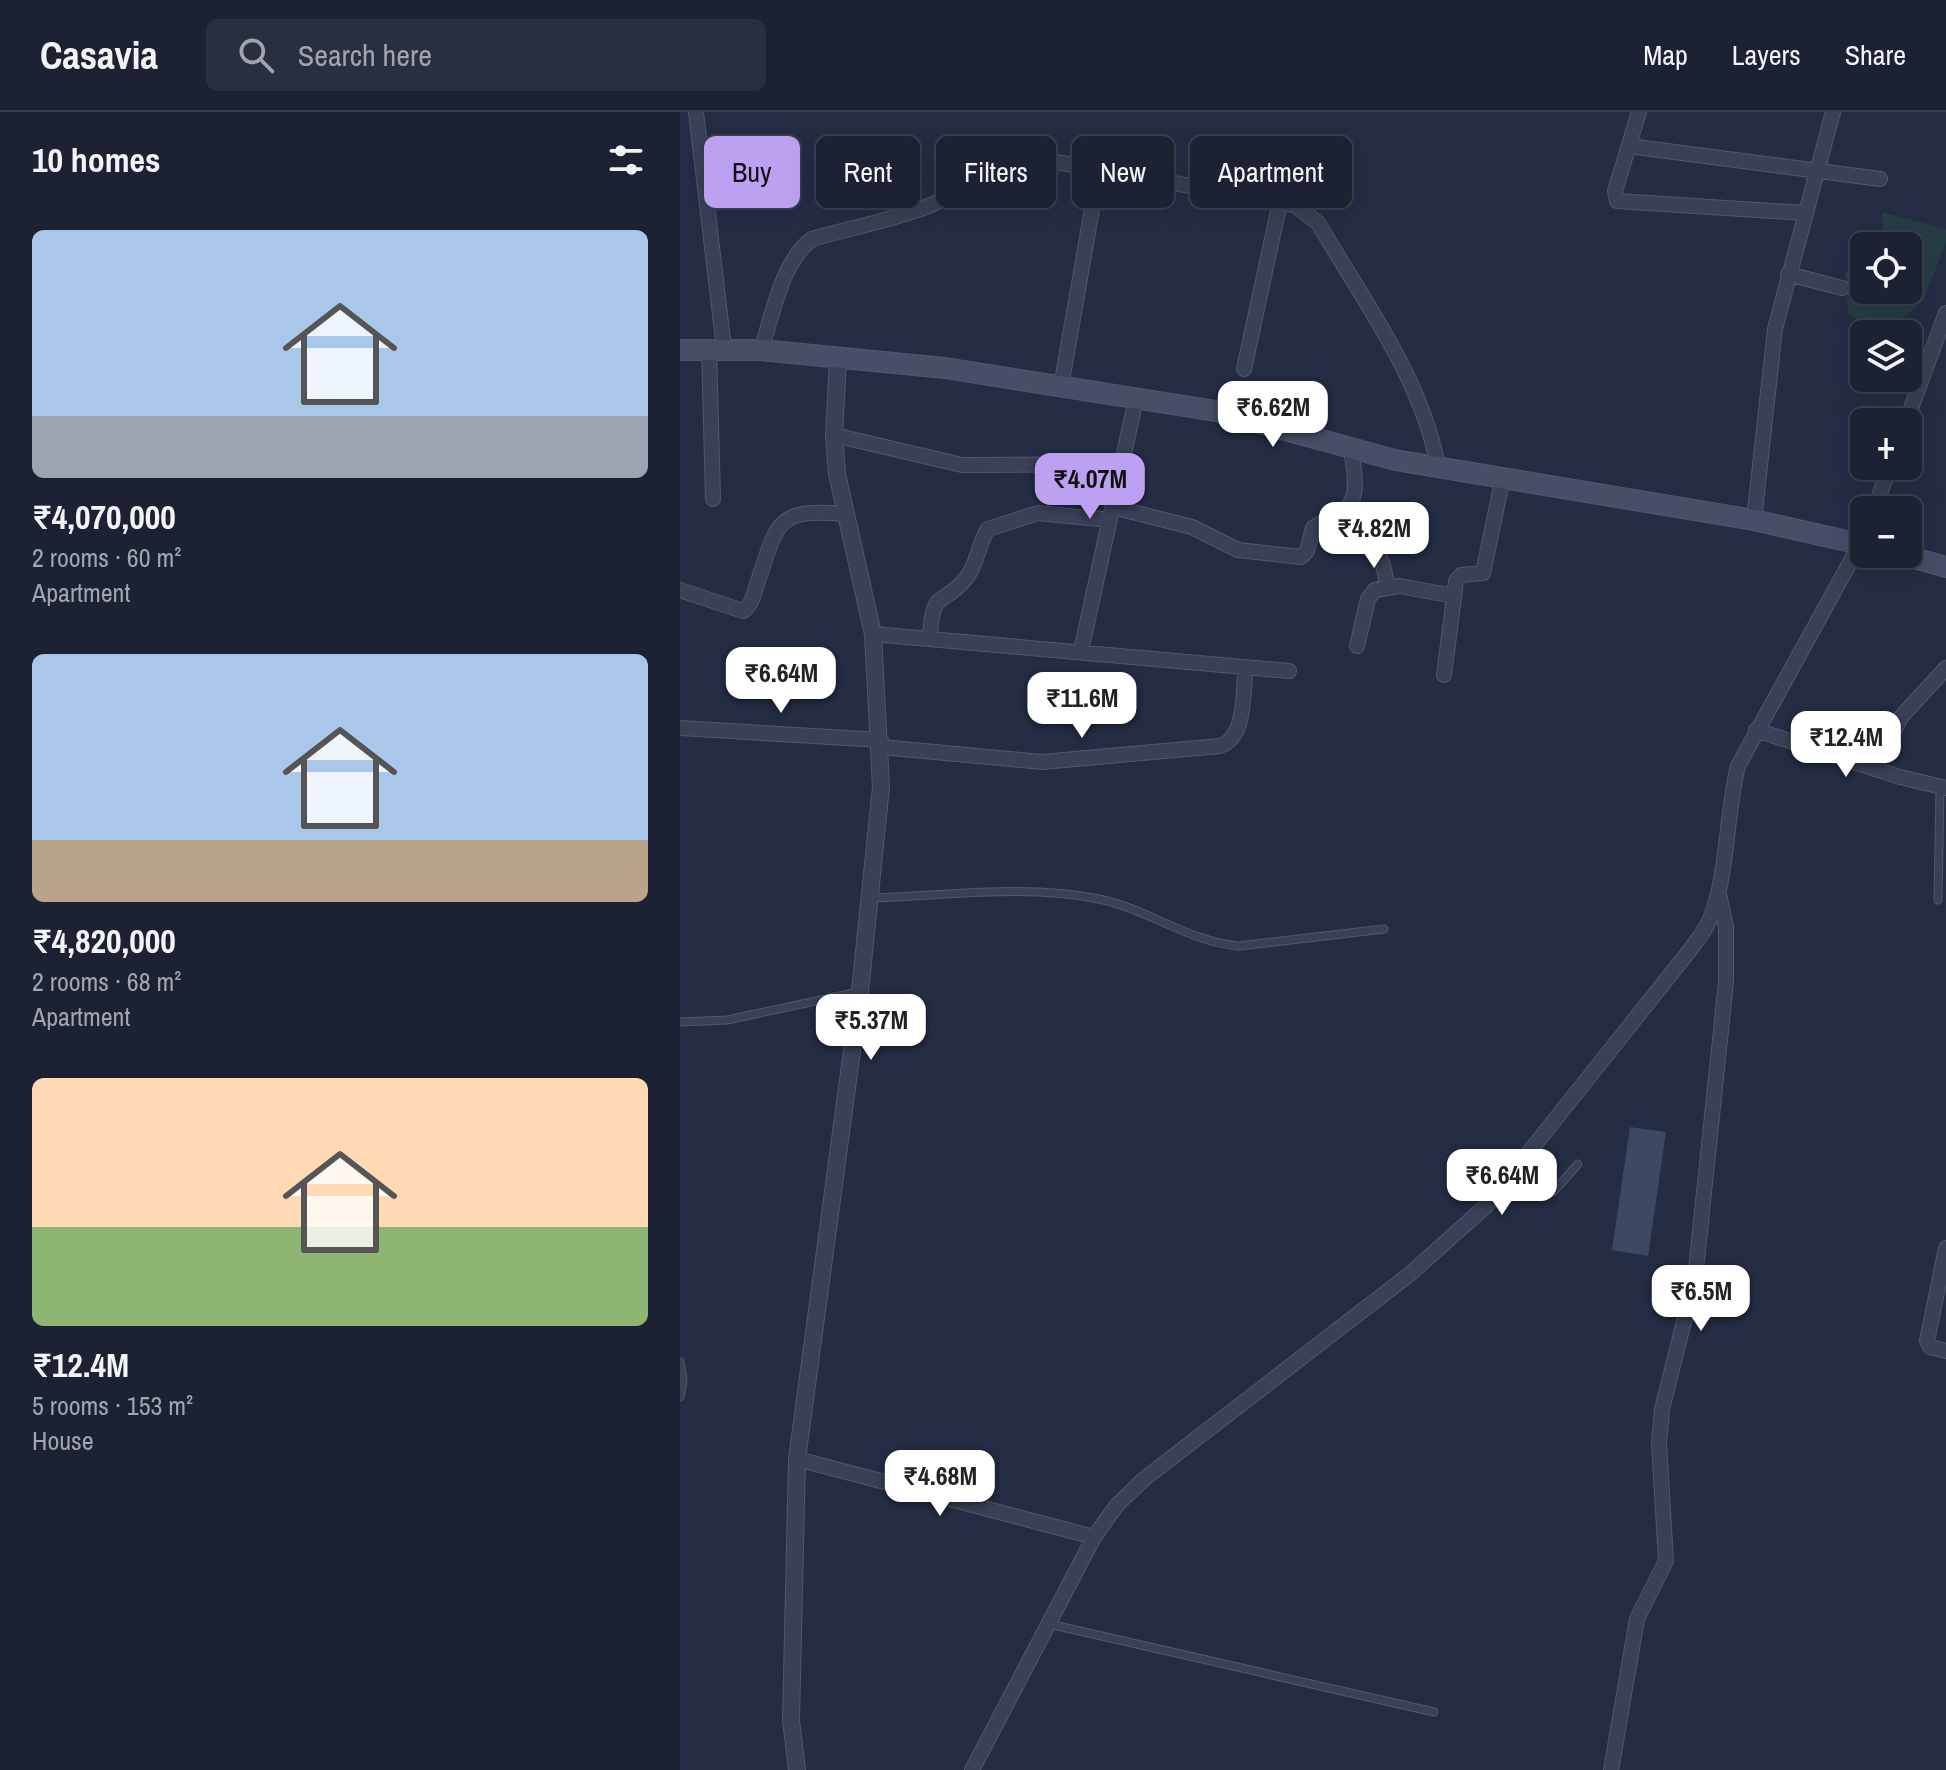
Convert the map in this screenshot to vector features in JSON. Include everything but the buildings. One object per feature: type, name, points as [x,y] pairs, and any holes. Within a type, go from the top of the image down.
[{"type":"main road","points":[[680,350],[761,350],[838,360],[945,368],[1216,411],[1351,448],[1438,466],[1850,539]]},
{"type":"main road","points":[[1922,560],[1946,567]]},
{"type":"street","points":[[696,112],[717,349],[713,499]]},
{"type":"street","points":[[1639,112],[1615,191],[1617,201],[1805,213]]},
{"type":"street","points":[[1754,520],[1775,329],[1833,112]]},
{"type":"street","points":[[1629,146],[1880,179]]},
{"type":"street","points":[[761,350],[791,264],[800,248],[812,239],[920,210],[1014,159],[1034,158],[1072,164]]},
{"type":"street","points":[[1061,387],[1092,208]]},
{"type":"street","points":[[1244,369],[1279,208]]},
{"type":"street","points":[[1299,208],[1318,223],[1416,393],[1432,435],[1438,466]]},
{"type":"street","points":[[1788,274],[1842,288]]},
{"type":"street","points":[[1911,408],[1946,313]]},
{"type":"street","points":[[797,1770],[791,1720],[797,1459],[860,991],[881,787],[873,634],[846,514],[834,435],[838,360]]},
{"type":"street","points":[[1081,651],[1136,399]]},
{"type":"street","points":[[834,435],[962,465],[1122,464]]},
{"type":"street","points":[[930,639],[933,607],[937,599],[967,578],[988,529],[1038,513],[1111,514],[1192,527],[1238,550],[1288,558],[1301,557],[1307,551],[1313,528],[1345,511],[1353,500],[1355,488],[1351,448]]},
{"type":"street","points":[[1444,675],[1456,581],[1461,575],[1483,573],[1503,477]]},
{"type":"street","points":[[680,590],[743,611],[751,601],[773,537],[781,524],[796,513],[807,510],[846,514]]},
{"type":"street","points":[[1345,511],[1376,547],[1386,569],[1387,586]]},
{"type":"street","points":[[972,1770],[1094,1537],[1117,1505],[1144,1479],[1410,1274],[1512,1178],[1690,950],[1710,920],[1718,890],[1728,805],[1738,766],[1850,565]]},
{"type":"street","points":[[1357,646],[1368,599],[1375,590],[1387,586],[1454,596]]},
{"type":"street","points":[[873,634],[1289,671]]},
{"type":"street","points":[[680,728],[881,743],[1042,762],[1212,748],[1235,738],[1246,668]]},
{"type":"street","points":[[1875,769],[1901,717],[1946,668]]},
{"type":"street","points":[[1756,730],[1943,788]]},
{"type":"street","points":[[1611,1770],[1637,1619],[1666,1561],[1659,1443],[1662,1409],[1695,1278],[1720,1046],[1727,953],[1718,890]]},
{"type":"street","points":[[1946,1248],[1927,1341],[1930,1347],[1946,1351]]},
{"type":"street","points":[[797,1459],[1094,1537]]},
{"type":"lane","points":[[1938,900],[1943,788]]},
{"type":"lane","points":[[871,898],[1076,895],[1153,915],[1194,937],[1217,945],[1239,946],[1384,929]]},
{"type":"lane","points":[[680,1022],[727,1020],[860,991]]},
{"type":"lane","points":[[1512,1178],[1528,1191],[1546,1196],[1578,1164]]},
{"type":"lane","points":[[680,1362],[680,1397]]},
{"type":"lane","points":[[1049,1624],[1434,1712]]},
{"type":"shaded area","points":[[1882,212],[1946,229],[1946,243],[1922,302],[1922,232],[1883,232]]},
{"type":"shaded area","points":[[1845,272],[1850,272],[1850,304],[1919,304],[1900,320],[1860,320],[1848,313]]}]
